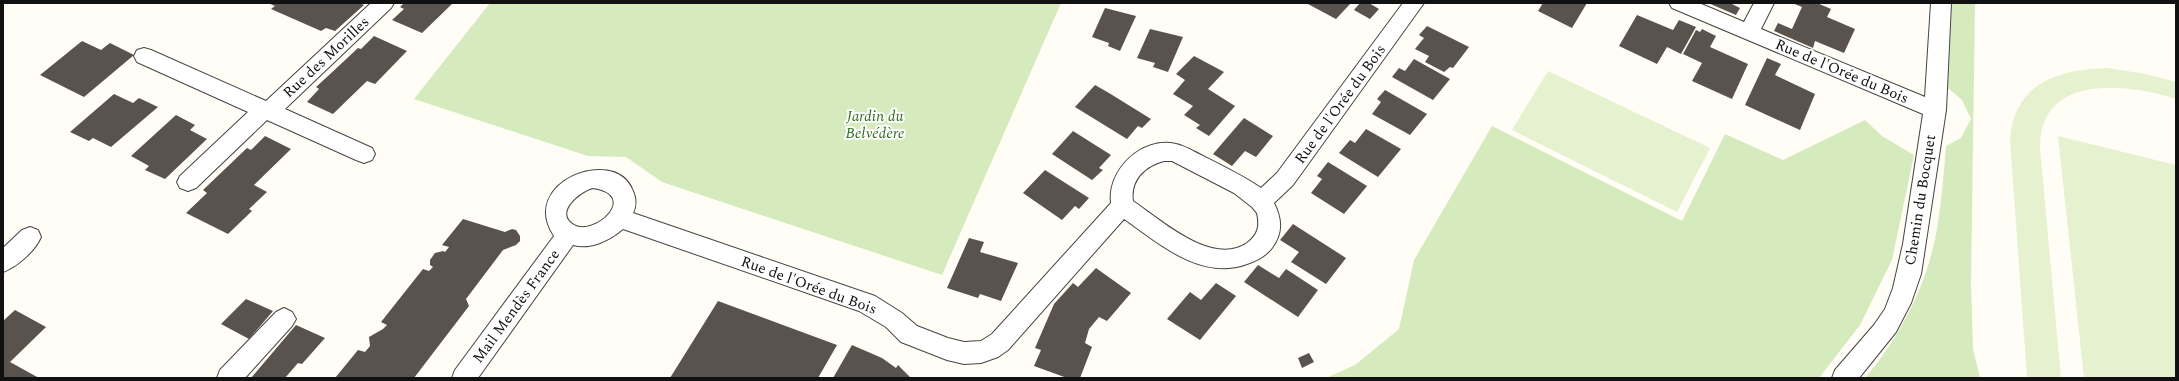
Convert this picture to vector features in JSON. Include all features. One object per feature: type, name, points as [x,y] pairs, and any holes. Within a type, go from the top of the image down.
[{"type":"street","name":"Rue des Morilles","points":[[266,111],[384,3]]},
{"type":"street","name":"Rue de l'Orée du Bois","points":[[1260,201],[1285,179],[1414,3]]},
{"type":"street","name":"Rue de l'Orée du Bois","points":[[1680,3],[1935,110]]},
{"type":"street","points":[[1749,32],[1764,3]]},
{"type":"street","name":"Chemin du Bocquet","points":[[1844,378],[1880,337],[1894,316],[1905,287],[1912,260],[1935,110],[1942,36],[1942,3]]},
{"type":"street","name":"Rue des Morilles","points":[[144,56],[364,154]]},
{"type":"street","points":[[188,182],[266,111]]},
{"type":"street","points":[[1163,151],[1175,152],[1245,189],[1260,201],[1270,222],[1268,236],[1260,246],[1242,258],[1232,259],[1207,257],[1192,251],[1122,206],[1120,196],[1122,184],[1127,175],[1152,154],[1163,151]]},
{"type":"street","points":[[601,179],[618,185],[623,191],[626,200],[620,218],[610,228],[596,235],[581,237],[568,234],[558,225],[555,211],[561,197],[568,190],[584,181],[601,179]]},
{"type":"street","name":"Rue de l'Orée du Bois","points":[[620,218],[867,303],[890,317],[909,334],[947,349],[964,353],[990,349],[1000,342],[1122,206]]},
{"type":"street","name":"Mail Mendès France","points":[[464,378],[568,234]]},
{"type":"street","points":[[3,262],[30,237]]},
{"type":"street","points":[[229,378],[284,319]]},
{"type":"green space","name":"Jardin du Belvédère","points":[[490,3],[1061,3],[942,275],[662,182],[626,157],[588,156],[414,99]]},
{"type":"green space","points":[[1946,3],[1975,3],[1971,284],[1973,349],[1980,378],[1865,378],[1891,344],[1921,285],[1934,243],[1938,222],[1946,146],[1961,138],[1971,119],[1962,100],[1943,84]]},
{"type":"green space","points":[[2107,68],[2146,74],[2176,82],[2176,99],[2156,93],[2134,89],[2089,89],[2070,95],[2054,106],[2044,124],[2040,148],[2061,378],[2027,378],[2010,140],[2013,121],[2020,105],[2029,93],[2041,83],[2071,72]]},
{"type":"green space","points":[[1548,71],[1710,148],[1677,212],[1512,130]]},
{"type":"green space","points":[[1865,120],[1882,136],[1914,155],[1892,260],[1860,325],[1819,378],[1326,378],[1355,365],[1399,329],[1414,260],[1492,126],[1682,221],[1725,134],[1783,160]]},
{"type":"green space","points":[[2058,136],[2176,165],[2176,378],[2084,378]]},
{"type":"building","points":[[268,3],[360,3],[364,5],[335,31],[326,28],[321,31],[271,9],[275,6]]},
{"type":"building","points":[[404,3],[453,3],[422,33],[392,20],[404,9],[400,7]]},
{"type":"building","points":[[1306,3],[1351,3],[1336,19]]},
{"type":"building","points":[[1360,3],[1369,3],[1379,9],[1370,19],[1354,10]]},
{"type":"building","points":[[1543,3],[1587,3],[1572,28],[1538,11]]},
{"type":"building","points":[[1708,3],[1730,3],[1740,8],[1736,15]]},
{"type":"building","points":[[1792,3],[1817,3],[1831,9],[1827,17],[1855,29],[1844,53],[1815,41],[1813,48],[1774,31],[1778,23],[1792,29],[1802,7]]},
{"type":"building","points":[[1105,8],[1136,16],[1120,51],[1108,46],[1109,43],[1092,37]]},
{"type":"building","points":[[1637,15],[1673,30],[1679,20],[1696,27],[1681,54],[1667,47],[1657,64],[1619,46]]},
{"type":"building","points":[[1427,26],[1469,47],[1453,68],[1450,67],[1444,72],[1425,62],[1429,56],[1415,49],[1424,38],[1419,35]]},
{"type":"building","points":[[1150,29],[1183,37],[1168,72],[1153,67],[1155,63],[1137,58]]},
{"type":"building","points":[[1702,29],[1716,36],[1710,47],[1748,64],[1732,99],[1692,81],[1702,63],[1683,54],[1696,30],[1700,32]]},
{"type":"building","points":[[374,36],[407,51],[375,84],[367,81],[333,114],[307,102],[319,89],[316,87],[358,48],[361,49]]},
{"type":"building","points":[[82,41],[101,50],[110,43],[134,55],[84,97],[40,75]]},
{"type":"building","points":[[1194,56],[1224,72],[1208,89],[1235,106],[1209,136],[1196,128],[1200,125],[1184,115],[1193,106],[1173,94],[1185,80],[1176,74]]},
{"type":"building","points":[[1767,58],[1781,64],[1775,75],[1815,94],[1800,130],[1745,105]]},
{"type":"building","points":[[1414,59],[1450,79],[1433,100],[1392,77],[1399,68],[1405,71]]},
{"type":"building","points":[[1095,85],[1151,119],[1142,128],[1138,126],[1127,139],[1075,107]]},
{"type":"building","points":[[1385,90],[1427,114],[1410,135],[1372,114],[1381,102],[1377,99]]},
{"type":"building","points":[[114,94],[133,103],[139,98],[158,107],[111,147],[93,138],[89,141],[70,132]]},
{"type":"building","points":[[176,115],[195,125],[190,130],[207,139],[165,179],[145,170],[149,166],[131,156]]},
{"type":"building","points":[[1244,118],[1273,136],[1256,157],[1245,151],[1232,166],[1213,154]]},
{"type":"building","points":[[1366,129],[1401,149],[1378,177],[1339,153],[1350,140],[1355,143]]},
{"type":"building","points":[[1073,131],[1111,155],[1099,168],[1103,170],[1092,180],[1052,154]]},
{"type":"building","points":[[265,136],[291,149],[254,185],[267,192],[249,209],[252,211],[228,234],[186,213],[207,193],[203,190],[247,148],[251,150]]},
{"type":"building","points":[[1328,162],[1367,186],[1344,214],[1311,193],[1322,179],[1317,176]]},
{"type":"building","points":[[1045,170],[1089,198],[1079,209],[1075,206],[1062,220],[1023,193]]},
{"type":"building","points":[[463,219],[505,232],[512,229],[516,230],[520,236],[520,241],[516,245],[503,250],[466,299],[469,306],[414,378],[335,378],[358,350],[365,352],[370,346],[369,337],[387,325],[381,322],[423,269],[429,271],[433,267],[430,265],[430,260],[435,253],[445,252],[449,247],[442,245]]},
{"type":"building","points":[[1293,224],[1346,258],[1326,284],[1291,262],[1299,252],[1280,240]]},
{"type":"building","points":[[969,238],[984,242],[980,252],[1018,263],[1001,301],[980,294],[978,298],[947,288]]},
{"type":"building","points":[[1258,265],[1279,278],[1286,269],[1318,290],[1298,317],[1244,282]]},
{"type":"building","points":[[1096,268],[1131,293],[1107,321],[1099,317],[1089,329],[1085,343],[1092,347],[1080,378],[1067,378],[1034,366],[1041,350],[1035,348],[1054,304],[1073,283],[1078,287]]},
{"type":"building","points":[[1216,283],[1236,296],[1200,340],[1167,319],[1190,292],[1201,300]]},
{"type":"building","points":[[246,299],[273,311],[249,339],[221,324]]},
{"type":"building","points":[[718,301],[837,345],[818,378],[670,378]]},
{"type":"building","points":[[15,310],[46,327],[10,362],[39,378],[3,378],[3,321]]},
{"type":"building","points":[[296,325],[325,338],[302,364],[298,363],[285,378],[251,378]]},
{"type":"building","points":[[852,345],[882,358],[896,368],[898,365],[911,378],[833,378]]},
{"type":"building","points":[[1309,353],[1314,362],[1302,368],[1298,358]]}]
